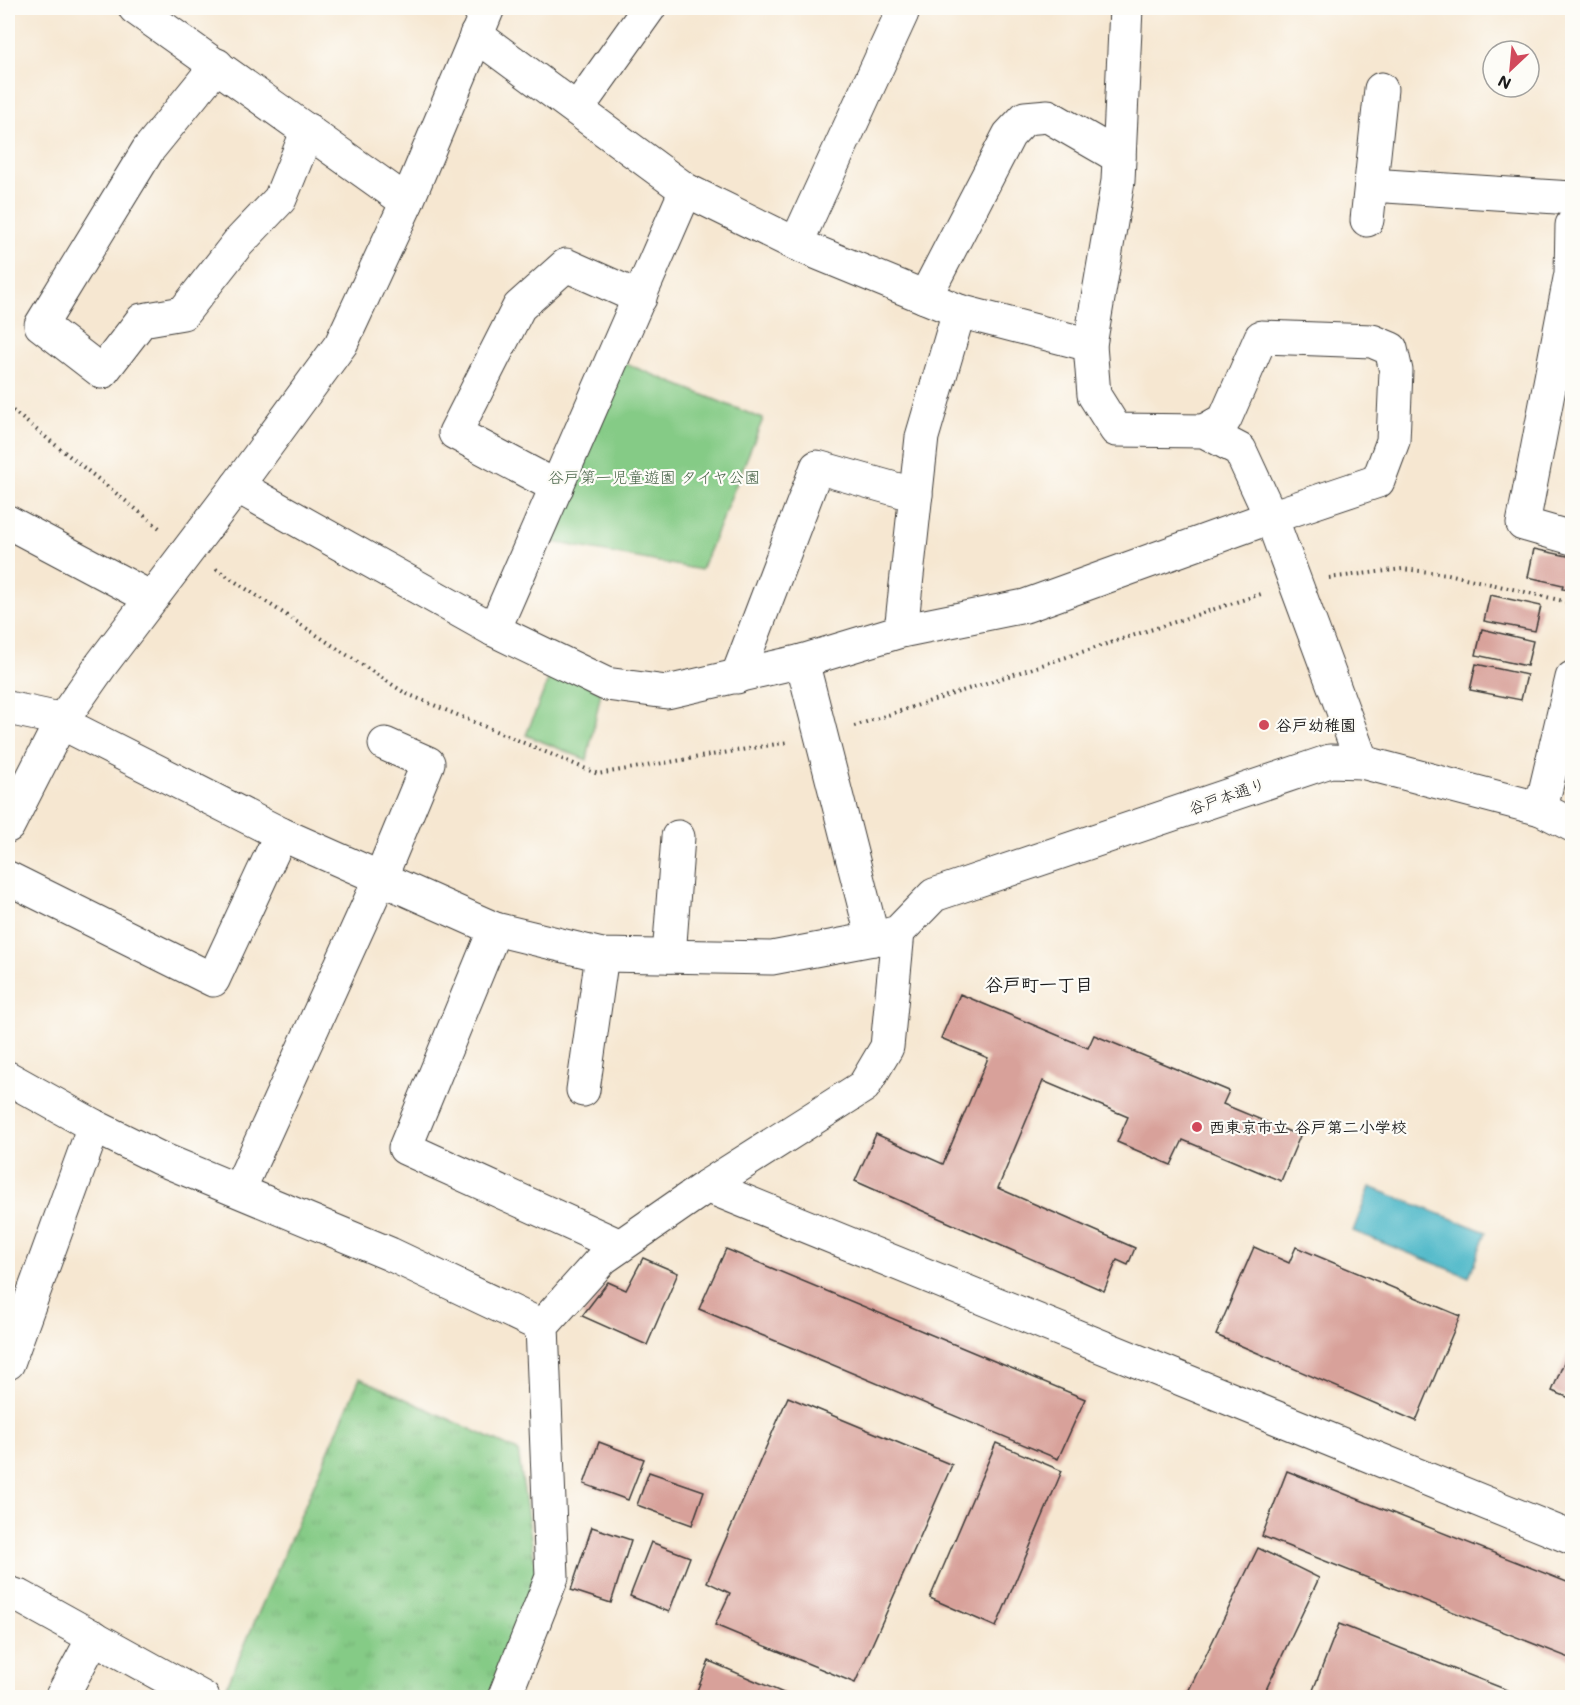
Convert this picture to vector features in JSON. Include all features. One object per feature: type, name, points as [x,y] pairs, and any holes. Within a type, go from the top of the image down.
[{"type":"street","points":[[135,8],[407,202]]},
{"type":"street","points":[[577,109],[650,8]]},
{"type":"street","points":[[1126,8],[1118,181],[1090,345],[1094,395],[1116,430],[1204,431],[1239,450],[1271,517],[1362,762]]},
{"type":"street","points":[[796,244],[902,13]]},
{"type":"street","points":[[8,826],[18,784],[100,665],[237,486],[341,344],[407,202],[482,21],[577,109],[686,190],[796,244],[925,297],[959,310],[1090,345]]},
{"type":"street","points":[[217,65],[148,150],[41,325],[102,372],[141,320],[183,313],[238,243],[280,199],[308,130]]},
{"type":"street","points":[[1367,220],[1381,89]]},
{"type":"street","points":[[925,297],[1009,135],[1025,118],[1048,116],[1119,157]]},
{"type":"street","points":[[1371,185],[1572,198]]},
{"type":"street","points":[[494,630],[686,190]]},
{"type":"street","points":[[1572,225],[1571,273],[1523,524],[1572,538]]},
{"type":"street","points":[[557,487],[455,433],[519,307],[566,266],[640,298]]},
{"type":"street","points":[[901,631],[922,437],[959,310]]},
{"type":"street","points":[[237,486],[494,630],[606,684],[667,692],[802,662],[901,631],[1025,606],[1378,481],[1393,441],[1396,371],[1391,349],[1372,341],[1262,337],[1225,419],[1204,431]]},
{"type":"street","points":[[737,677],[817,467],[916,495]]},
{"type":"street","points":[[8,522],[151,598]]},
{"type":"street","points":[[504,1698],[552,1577],[542,1326],[603,1258],[707,1186],[864,1086],[887,1047],[885,935],[802,662]]},
{"type":"street","points":[[1541,809],[1572,678]]},
{"type":"street","points":[[8,708],[50,717],[281,834],[495,929],[602,955],[772,957],[885,935]]},
{"type":"street","points":[[239,1190],[380,879],[428,763],[385,744]]},
{"type":"street","name":"谷戸本通り","points":[[885,935],[934,895],[1330,761],[1362,762],[1541,809],[1572,825]]},
{"type":"street","points":[[8,878],[213,980],[281,834]]},
{"type":"street","points":[[669,956],[678,837]]},
{"type":"street","points":[[495,929],[405,1148],[620,1246]]},
{"type":"street","points":[[583,1090],[602,955]]},
{"type":"street","points":[[8,1078],[159,1158],[390,1254],[542,1326]]},
{"type":"street","points":[[8,1363],[94,1125]]},
{"type":"street","points":[[707,1186],[1572,1538]]},
{"type":"street","points":[[8,1593],[21,1597],[203,1698]]},
{"type":"street","points":[[61,1698],[94,1637]]},
{"type":"green space","name":"谷戸第一児童遊園 タイヤ公園","points":[[619,361],[763,419],[701,570],[542,540]]},
{"type":"green space","points":[[553,668],[601,692],[587,760],[526,735]]},
{"type":"green space","points":[[360,1378],[518,1451],[537,1578],[491,1697],[243,1698],[226,1688]]},
{"type":"water","points":[[1370,1187],[1486,1232],[1469,1277],[1353,1231]]},
{"type":"building","points":[[1534,549],[1572,557],[1572,580],[1569,590],[1562,589],[1563,585],[1528,577]]},
{"type":"building","points":[[1490,595],[1541,606],[1535,631],[1484,621]]},
{"type":"building","points":[[1482,629],[1533,641],[1527,666],[1476,655]]},
{"type":"building","points":[[1476,664],[1527,675],[1521,700],[1470,690]]},
{"type":"building","points":[[960,994],[1088,1048],[1094,1035],[1229,1091],[1223,1104],[1300,1136],[1281,1181],[1183,1140],[1171,1165],[1117,1142],[1128,1117],[1043,1081],[998,1188],[1135,1248],[1128,1265],[1117,1260],[1104,1291],[855,1181],[876,1134],[943,1164],[988,1058],[941,1038]]},
{"type":"building","points":[[1254,1247],[1289,1263],[1296,1247],[1460,1316],[1416,1421],[1216,1335]]},
{"type":"building","points":[[726,1249],[1085,1399],[1058,1459],[699,1309]]},
{"type":"building","points":[[643,1258],[678,1273],[647,1345],[582,1316],[608,1282],[626,1290]]},
{"type":"building","points":[[1572,1343],[1572,1399],[1552,1391]]},
{"type":"building","points":[[788,1397],[952,1465],[855,1683],[715,1625],[730,1593],[707,1582]]},
{"type":"building","points":[[599,1442],[644,1459],[628,1500],[584,1484]]},
{"type":"building","points":[[996,1443],[1062,1471],[996,1627],[930,1598]]},
{"type":"building","points":[[1287,1471],[1572,1584],[1572,1659],[1262,1536]]},
{"type":"building","points":[[649,1472],[704,1491],[692,1525],[637,1505]]},
{"type":"building","points":[[592,1527],[631,1540],[611,1603],[571,1590]]},
{"type":"building","points":[[651,1542],[690,1557],[669,1612],[630,1596]]},
{"type":"building","points":[[1258,1548],[1319,1578],[1262,1698],[1185,1698]]},
{"type":"building","points":[[1339,1624],[1525,1697],[1525,1698],[1310,1698]]},
{"type":"building","points":[[709,1661],[795,1698],[694,1698]]},
{"type":"place","name":"谷戸幼稚園","points":[[1264,725]]},
{"type":"place","name":"西東京市立 谷戸第二小学校","points":[[1197,1127]]},
{"type":"district","name":"谷戸町一丁目","points":[[1039,985]]}]
